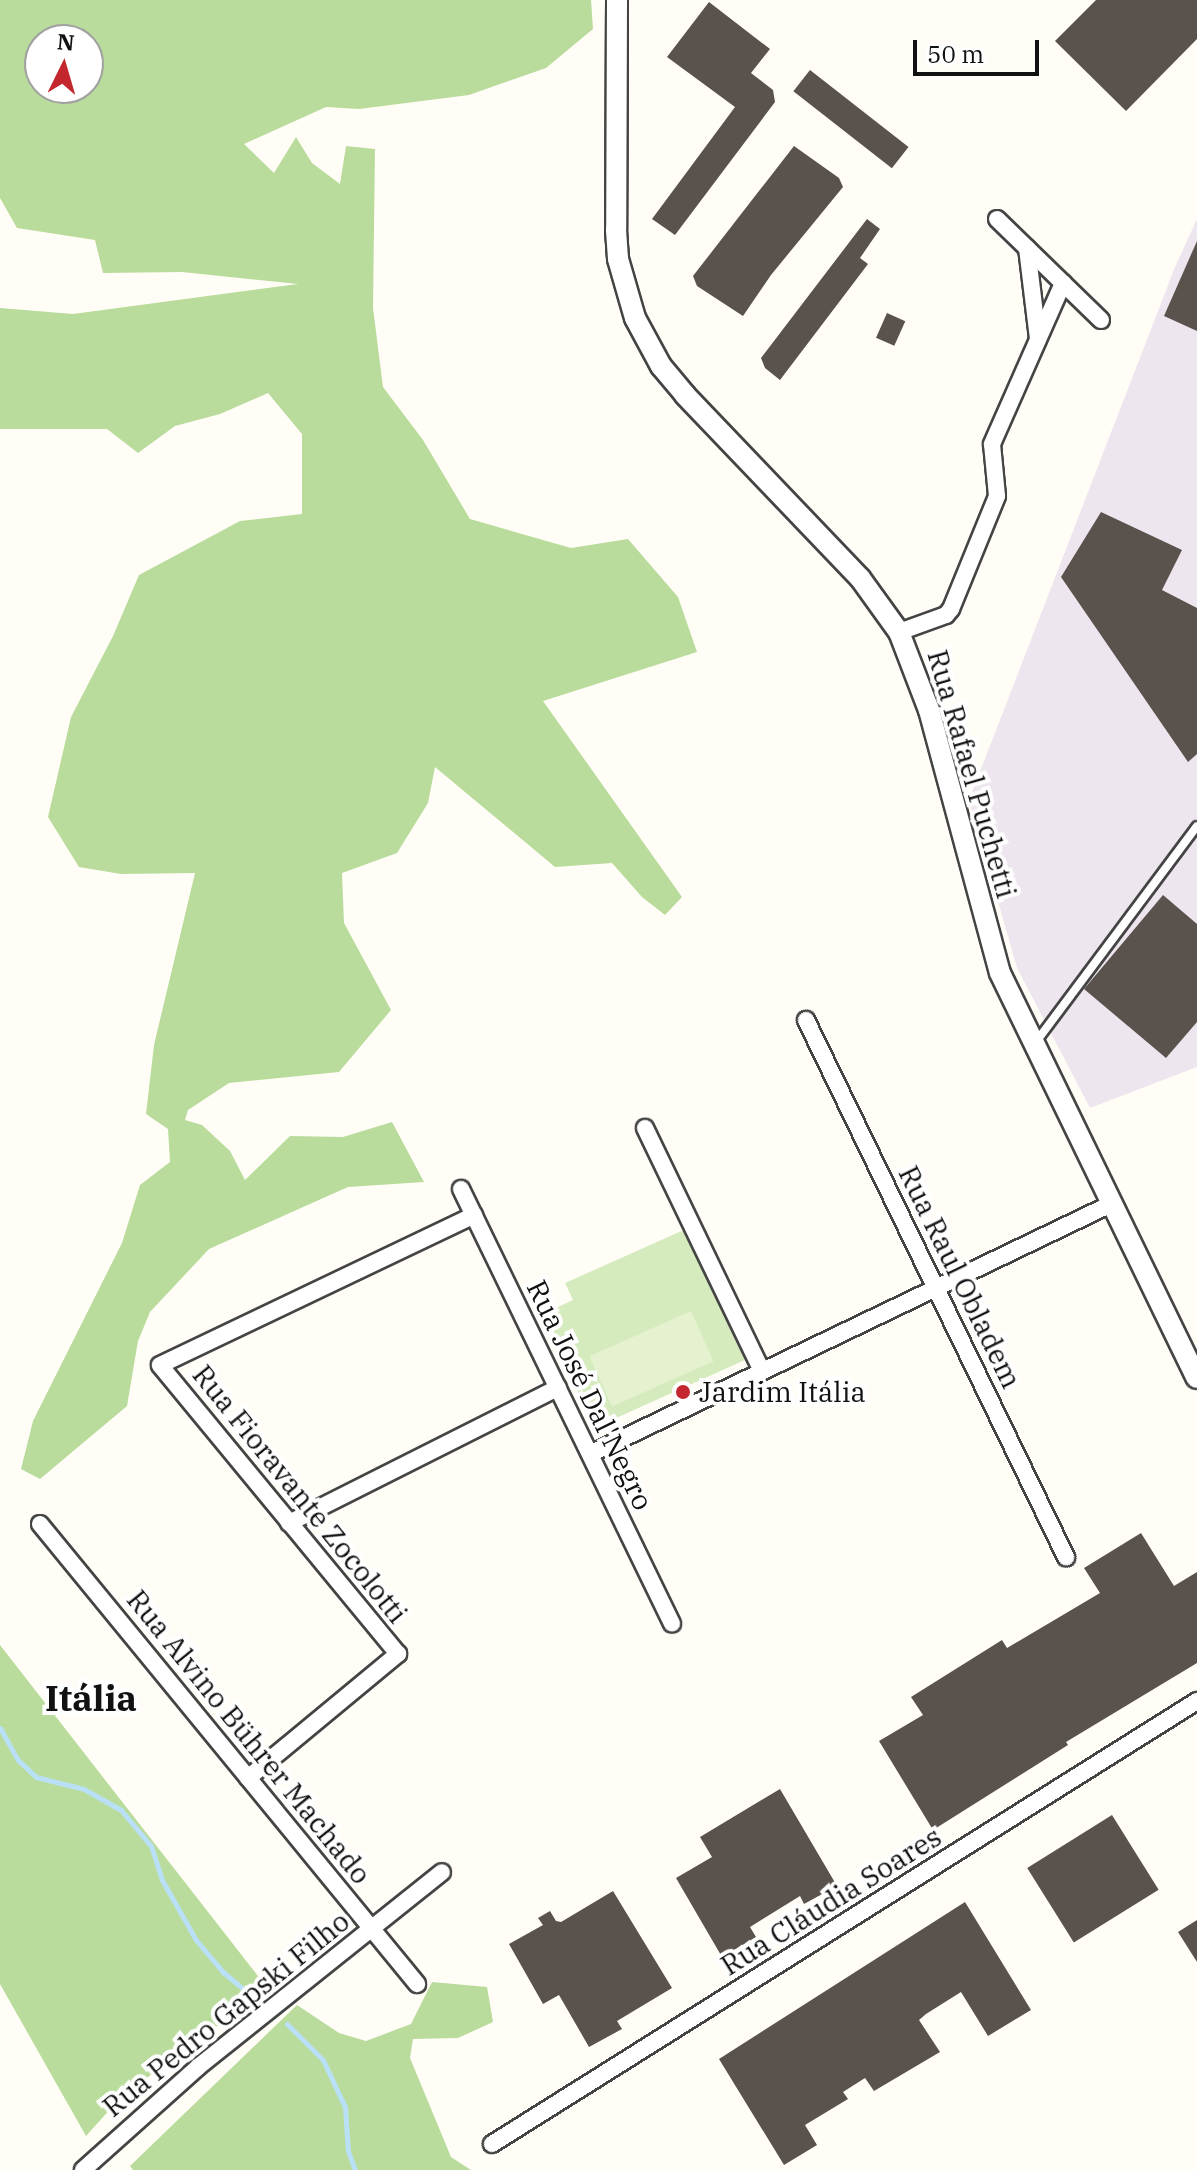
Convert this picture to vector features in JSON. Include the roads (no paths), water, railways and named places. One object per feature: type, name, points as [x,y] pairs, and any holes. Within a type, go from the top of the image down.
[{"type":"street","name":"Rua Rafael Puchetti","points":[[617,0],[616,230],[618,259],[635,318],[661,366],[685,395],[860,578],[899,632],[921,681],[1000,973],[1197,1378]]},
{"type":"street","points":[[997,219],[1101,320]]},
{"type":"street","points":[[1027,248],[1038,340]]},
{"type":"street","points":[[899,632],[946,615],[951,609],[997,496],[992,444],[1063,283]]},
{"type":"street","name":"Rua Raul Obladem","points":[[806,1020],[1066,1557]]},
{"type":"street","points":[[645,1128],[762,1371]]},
{"type":"street","name":"Rua José Dal'Negro","points":[[461,1189],[672,1623]]},
{"type":"street","points":[[590,1454],[1111,1204]]},
{"type":"street","name":"Rua Fioravante Zocolotti","points":[[248,1778],[398,1654],[160,1365],[474,1215]]},
{"type":"street","points":[[289,1523],[558,1388]]},
{"type":"street","name":"Rua Alvino Bührer Machado","points":[[40,1524],[417,1984]]},
{"type":"street","name":"Rua Cláudia Soares","points":[[492,2144],[1197,1701]]},
{"type":"street","name":"Rua Pedro Gapski Filho","points":[[83,2170],[188,2075],[442,1872]]},
{"type":"lane","points":[[1033,1046],[1197,826]]},
{"type":"waterway","points":[[0,1728],[18,1760],[36,1777],[84,1789],[121,1810],[151,1846],[162,1880],[196,1940],[223,1972],[252,1996]]},
{"type":"waterway","points":[[287,2024],[323,2060],[345,2107],[348,2151],[355,2170]]},
{"type":"place","name":"Jardim Itália","points":[[683,1392]]},
{"type":"district","name":"Itália","points":[[91,1698]]}]
